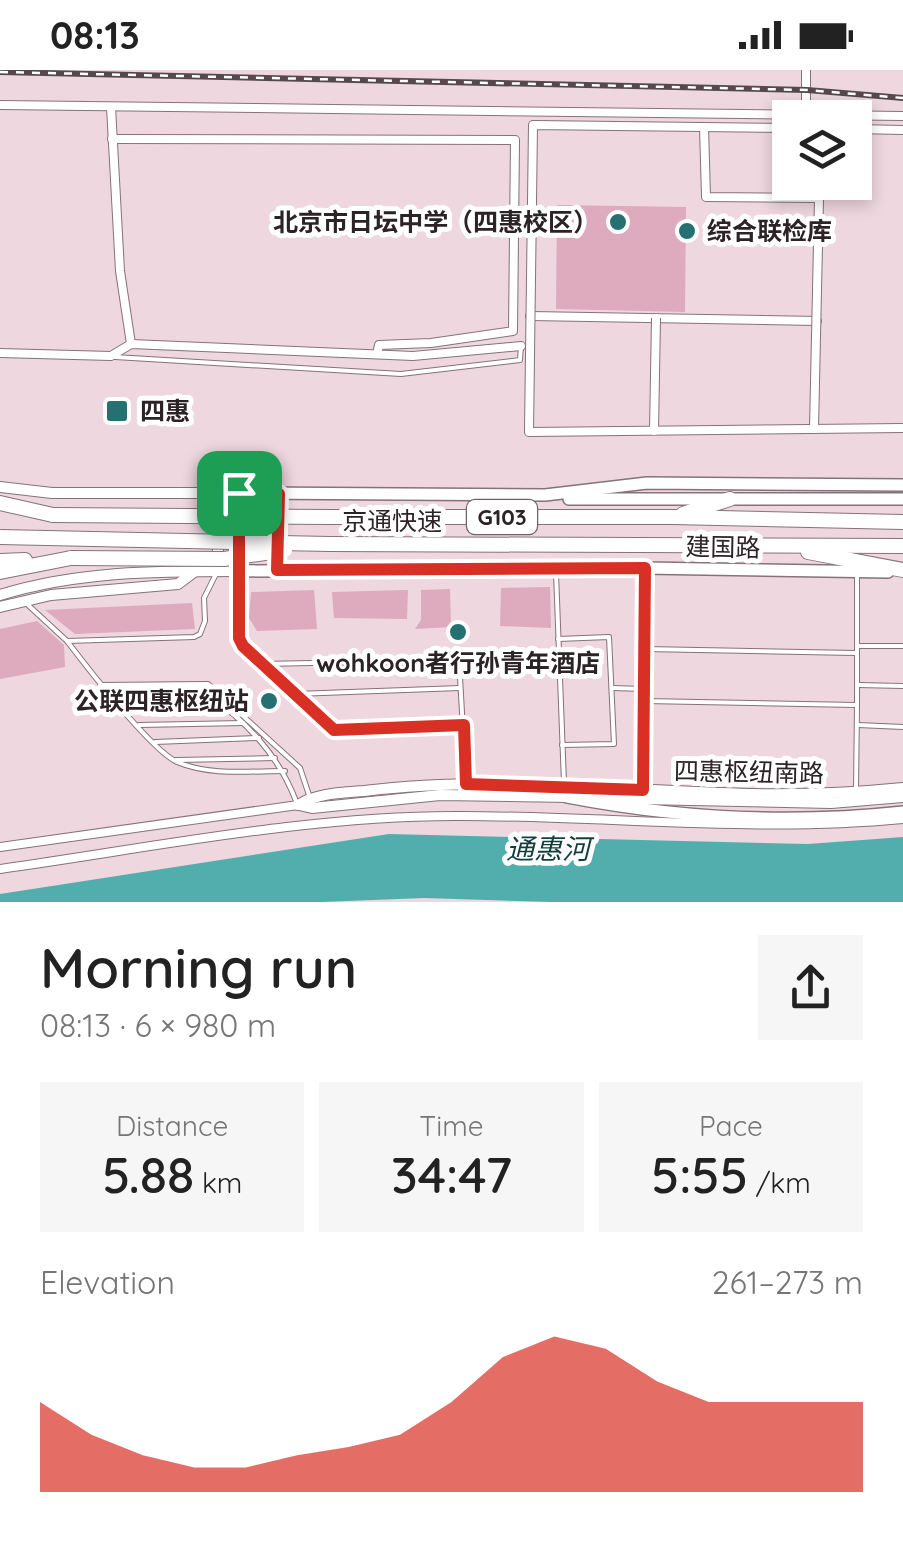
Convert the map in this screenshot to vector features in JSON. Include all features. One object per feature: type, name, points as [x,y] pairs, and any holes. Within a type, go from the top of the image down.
[{"type":"highway","points":[[672,518],[730,499]]},
{"type":"highway","points":[[0,503],[53,515]]},
{"type":"highway","name":"京通快速","points":[[0,514],[903,522]]},
{"type":"highway","name":"京通快速","points":[[0,538],[330,544],[903,546]]},
{"type":"highway","points":[[0,561],[224,559],[330,544]]},
{"type":"highway","points":[[768,544],[903,571]]},
{"type":"highway","points":[[0,572],[71,558]]},
{"type":"main road","points":[[245,493],[544,495],[647,483],[903,485]]},
{"type":"main road","points":[[544,495],[568,499],[903,499]]},
{"type":"main road","name":"建国路","points":[[238,570],[903,571]]},
{"type":"main road","points":[[566,792],[666,812],[903,816]]},
{"type":"street","points":[[806,70],[806,100]]},
{"type":"street","points":[[0,105],[772,114]]},
{"type":"street","points":[[111,107],[120,272],[131,344]]},
{"type":"street","points":[[872,115],[903,116]]},
{"type":"street","points":[[772,128],[533,125],[529,432],[903,428]]},
{"type":"street","points":[[704,127],[706,197],[819,198],[814,429]]},
{"type":"street","points":[[872,129],[903,130]]},
{"type":"street","points":[[112,139],[515,140],[513,331],[431,343],[379,345],[377,354]]},
{"type":"street","points":[[530,316],[817,321]]},
{"type":"street","points":[[654,432],[656,318]]},
{"type":"street","points":[[0,353],[110,356],[131,344],[413,356],[521,346]]},
{"type":"street","points":[[6,488],[52,493],[245,493],[238,570]]},
{"type":"street","points":[[218,493],[218,571]]},
{"type":"street","points":[[277,570],[279,494]]},
{"type":"street","name":"建国路","points":[[0,594],[62,578],[122,572],[238,570]]},
{"type":"street","points":[[0,608],[51,595],[178,584],[194,571]]},
{"type":"street","name":"四惠枢纽南路","points":[[0,847],[311,803],[374,789],[466,784],[831,803],[903,797]]},
{"type":"street","name":"四惠枢纽南路","points":[[311,803],[440,795],[643,790],[856,793],[903,788]]},
{"type":"street","points":[[0,869],[377,818],[461,816],[834,826],[903,816]]},
{"type":"lane","points":[[110,356],[401,374],[520,360],[521,346]]},
{"type":"lane","points":[[245,493],[251,458]]},
{"type":"lane","points":[[556,568],[566,792]]},
{"type":"lane","points":[[643,790],[645,568]]},
{"type":"lane","points":[[238,570],[239,638],[243,646],[334,730],[464,725]]},
{"type":"lane","points":[[67,641],[194,637],[200,634],[205,621],[204,598],[218,571]]},
{"type":"lane","points":[[856,793],[857,573]]},
{"type":"lane","points":[[24,602],[67,641],[100,685],[172,760],[214,771],[285,771]]},
{"type":"lane","points":[[558,640],[609,637],[612,688],[614,744],[562,745]]},
{"type":"lane","points":[[857,646],[903,646]]},
{"type":"lane","points":[[645,649],[857,653]]},
{"type":"lane","points":[[262,664],[459,660],[466,784]]},
{"type":"lane","points":[[100,685],[208,684],[300,768],[311,803]]},
{"type":"lane","points":[[858,685],[903,686]]},
{"type":"lane","points":[[295,694],[461,688]]},
{"type":"lane","points":[[612,688],[645,689]]},
{"type":"lane","points":[[109,692],[201,690],[260,738],[285,771],[298,805]]},
{"type":"lane","points":[[645,701],[858,704]]},
{"type":"lane","points":[[125,710],[224,706]]},
{"type":"lane","points":[[139,725],[243,722]]},
{"type":"lane","points":[[858,725],[903,726]]},
{"type":"lane","points":[[155,742],[260,738]]},
{"type":"lane","points":[[172,760],[276,758]]},
{"type":"shaded area","points":[[557,205],[686,207],[685,312],[556,309]]},
{"type":"shaded area","points":[[550,587],[551,628],[500,626],[501,588]]},
{"type":"shaded area","points":[[450,589],[451,627],[415,629],[421,620],[421,590]]},
{"type":"shaded area","points":[[314,590],[317,629],[257,631],[249,618],[251,592]]},
{"type":"shaded area","points":[[408,590],[407,619],[334,618],[332,592]]},
{"type":"shaded area","points":[[192,603],[195,629],[75,634],[45,610]]},
{"type":"shaded area","points":[[37,621],[64,645],[65,667],[0,679],[0,629]]},
{"type":"water","name":"通惠河","points":[[389,834],[808,844],[903,837],[903,902],[424,898],[322,902],[0,902],[0,894]]},
{"type":"railway","points":[[0,72],[807,90],[903,98]]},
{"type":"place","name":"北京市日坛中学（四惠校区）","points":[[618,222]]},
{"type":"place","name":"综合联检库","points":[[687,231]]},
{"type":"place","name":"四惠","points":[[117,411]]},
{"type":"place","name":"wohkoon者行孙青年酒店","points":[[458,632]]},
{"type":"place","name":"公联四惠枢纽站","points":[[269,701]]},
{"type":"route","points":[[239,493],[279,494],[277,570],[645,568],[643,790],[466,784],[464,725],[334,730],[239,638],[239,493]]}]
